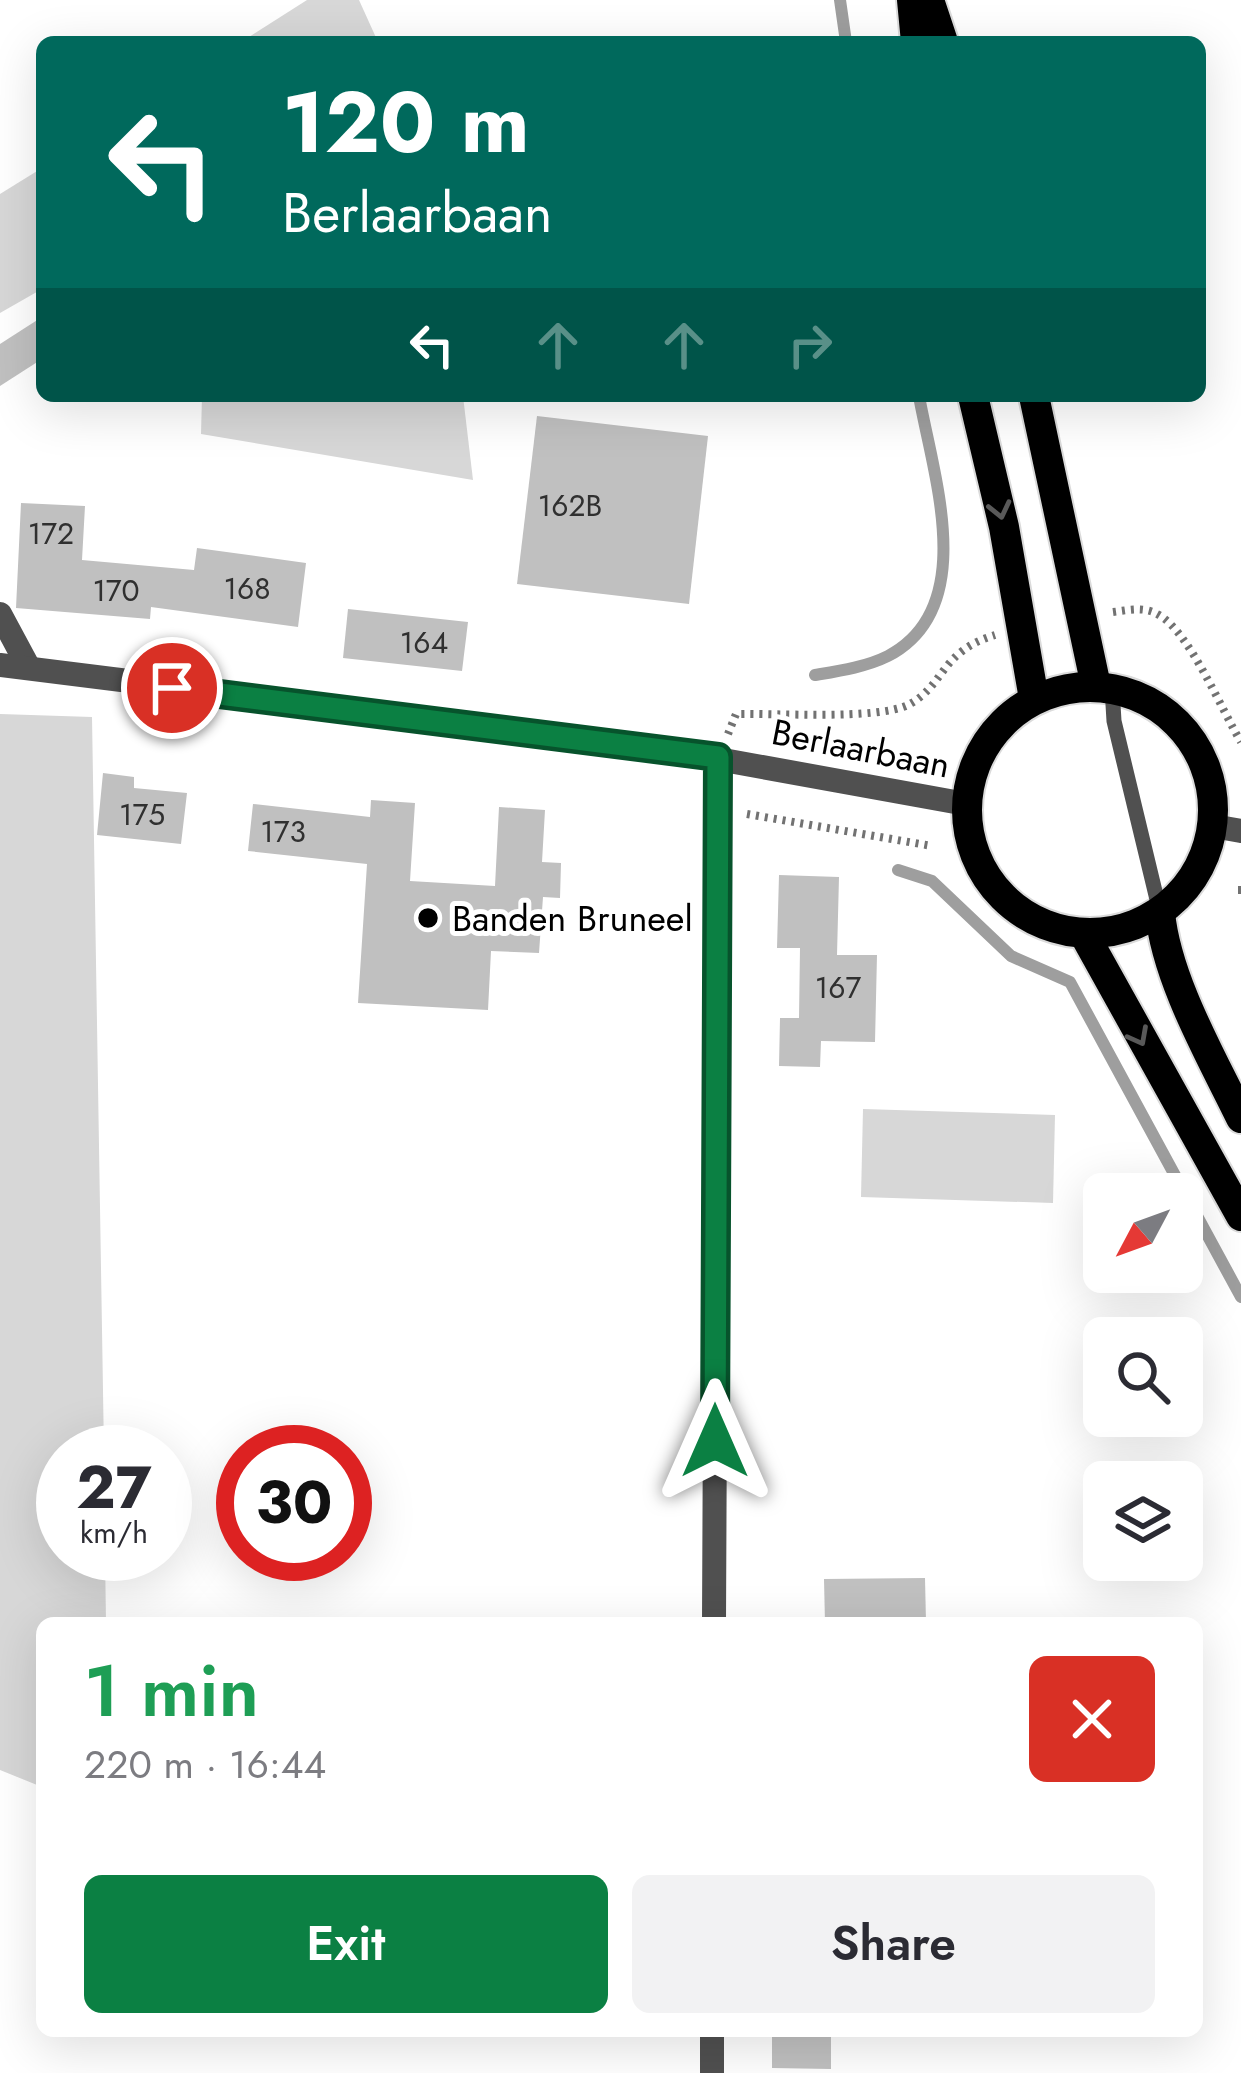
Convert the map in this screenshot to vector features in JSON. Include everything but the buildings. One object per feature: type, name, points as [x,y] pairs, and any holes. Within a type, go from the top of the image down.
[{"type":"main road","points":[[911,0],[915,36]]},
{"type":"main road","points":[[929,0],[941,36]]},
{"type":"main road","points":[[974,402],[1004,527],[1034,699]]},
{"type":"main road","points":[[1035,402],[1104,687]]},
{"type":"main road","points":[[1104,687],[1156,706],[1190,737],[1205,764],[1227,828],[1176,900],[1160,912],[1113,932],[1084,934],[1037,922],[999,893],[974,852],[966,804],[972,771],[986,741],[1009,716],[1034,699],[1066,689],[1104,687]]},
{"type":"main road","points":[[1160,912],[1162,935],[1202,1038],[1241,1118]]},
{"type":"main road","points":[[1084,934],[1241,1216]]},
{"type":"street","points":[[0,614],[29,668]]},
{"type":"street","name":"Berlaarbaan","points":[[0,665],[718,757],[966,804]]},
{"type":"street","points":[[714,1617],[718,757]]},
{"type":"street","points":[[712,2037],[712,2073]]},
{"type":"lane","points":[[1104,687],[1160,912]]},
{"type":"path","points":[[1106,613],[1140,608],[1162,616],[1194,658],[1241,742]]},
{"type":"path","points":[[718,757],[736,714],[866,712],[908,704],[964,644],[996,634]]},
{"type":"path","points":[[737,812],[932,846]]},
{"type":"shaded area","points":[[307,0],[359,0],[375,36],[250,36]]},
{"type":"shaded area","points":[[36,172],[36,292],[0,313],[0,194]]},
{"type":"shaded area","points":[[202,402],[464,402],[473,480],[201,434]]},
{"type":"shaded area","points":[[0,714],[92,717],[104,1425],[36,1425],[36,1581],[105,1581],[106,1617],[36,1617],[36,1785],[0,1770]]},
{"type":"shaded area","points":[[863,1109],[1055,1115],[1053,1203],[861,1197]]},
{"type":"waterway","points":[[840,0],[845,36]]},
{"type":"waterway","points":[[815,675],[888,656],[916,634],[934,606],[942,573],[943,538],[920,402]]},
{"type":"waterway","points":[[898,870],[932,881],[1011,956],[1070,982],[1241,1297]]},
{"type":"place","name":"Banden Bruneel","points":[[428,918]]},
{"type":"route","points":[[172,688],[502,726],[718,757],[715,1441]]}]
